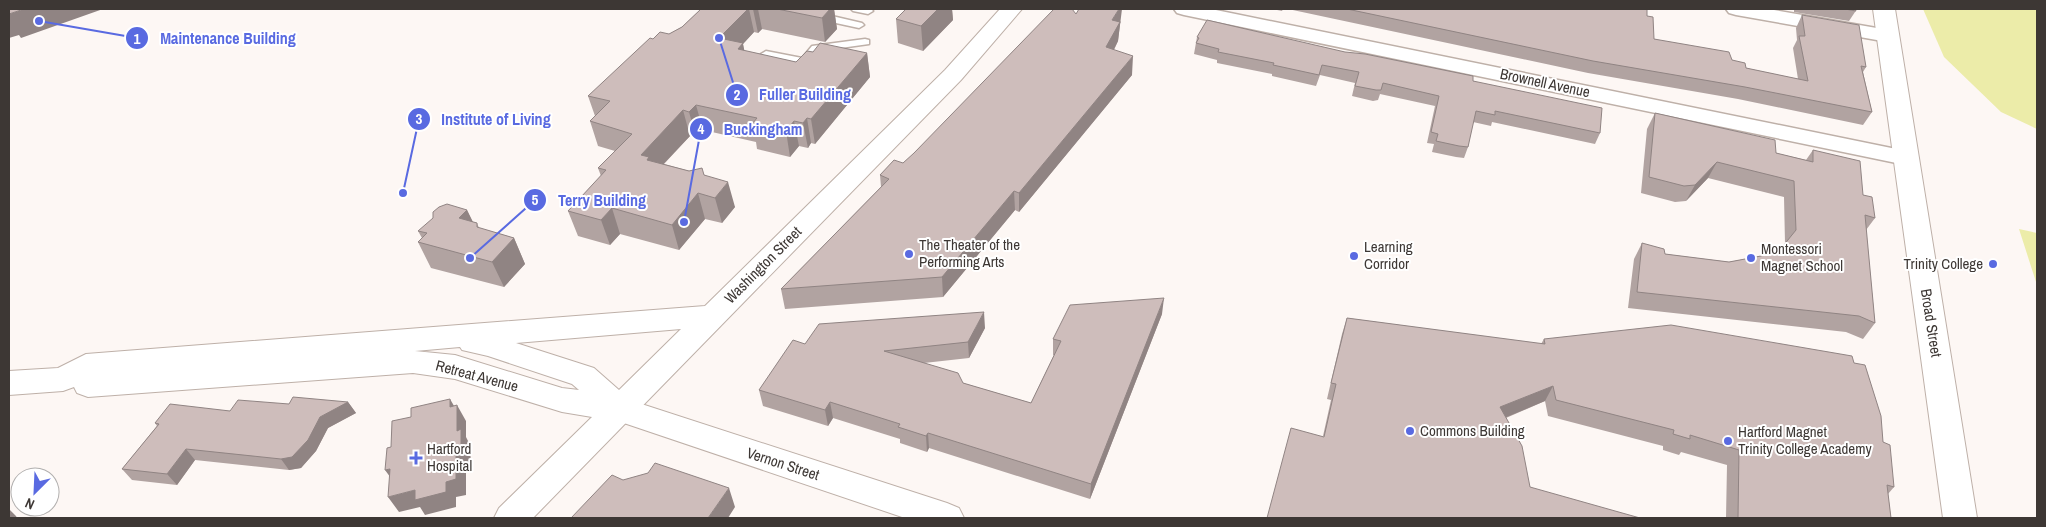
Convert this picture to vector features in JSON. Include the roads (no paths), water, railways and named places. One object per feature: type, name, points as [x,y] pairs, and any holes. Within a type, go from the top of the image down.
[{"type":"main road","name":"Washington Street","points":[[511,518],[953,75],[1011,9]]},
{"type":"main road","name":"Broad Street","points":[[1884,9],[1960,518]]},
{"type":"main road","name":"Retreat Avenue","points":[[9,383],[63,379],[86,366],[713,316]]},
{"type":"main road","name":"Retreat Avenue","points":[[425,339],[488,345],[583,376],[620,409]]},
{"type":"main road","name":"Retreat Avenue","points":[[63,379],[77,386],[413,362],[455,367],[562,400],[620,409]]},
{"type":"main road","name":"Vernon Street","points":[[620,409],[946,518]]},
{"type":"street","points":[[1736,9],[1888,36]]},
{"type":"street","name":"Brownell Avenue","points":[[1193,10],[1906,158]]},
{"type":"lane","points":[[796,9],[802,13],[859,25]]},
{"type":"lane","points":[[856,9],[868,11]]},
{"type":"lane","points":[[766,54],[804,62],[816,48],[865,42]]},
{"type":"place","name":"Maintenance Building","points":[[39,21]]},
{"type":"place","name":"Fuller Building","points":[[719,38]]},
{"type":"place","name":"Institute of Living","points":[[403,193]]},
{"type":"place","name":"Buckingham","points":[[684,222]]},
{"type":"place","name":"The Theater of the Performing Arts","points":[[909,254]]},
{"type":"place","name":"Learning Corridor","points":[[1354,256]]},
{"type":"place","name":"Terry Building","points":[[470,258]]},
{"type":"place","name":"Montessori Magnet School","points":[[1751,258]]},
{"type":"place","name":"Trinity College","points":[[1993,264]]},
{"type":"place","name":"Commons Building","points":[[1410,431]]},
{"type":"place","name":"Hartford Magnet Trinity College Academy","points":[[1728,441]]},
{"type":"place","name":"Hartford Hospital","points":[[416,458]]}]
